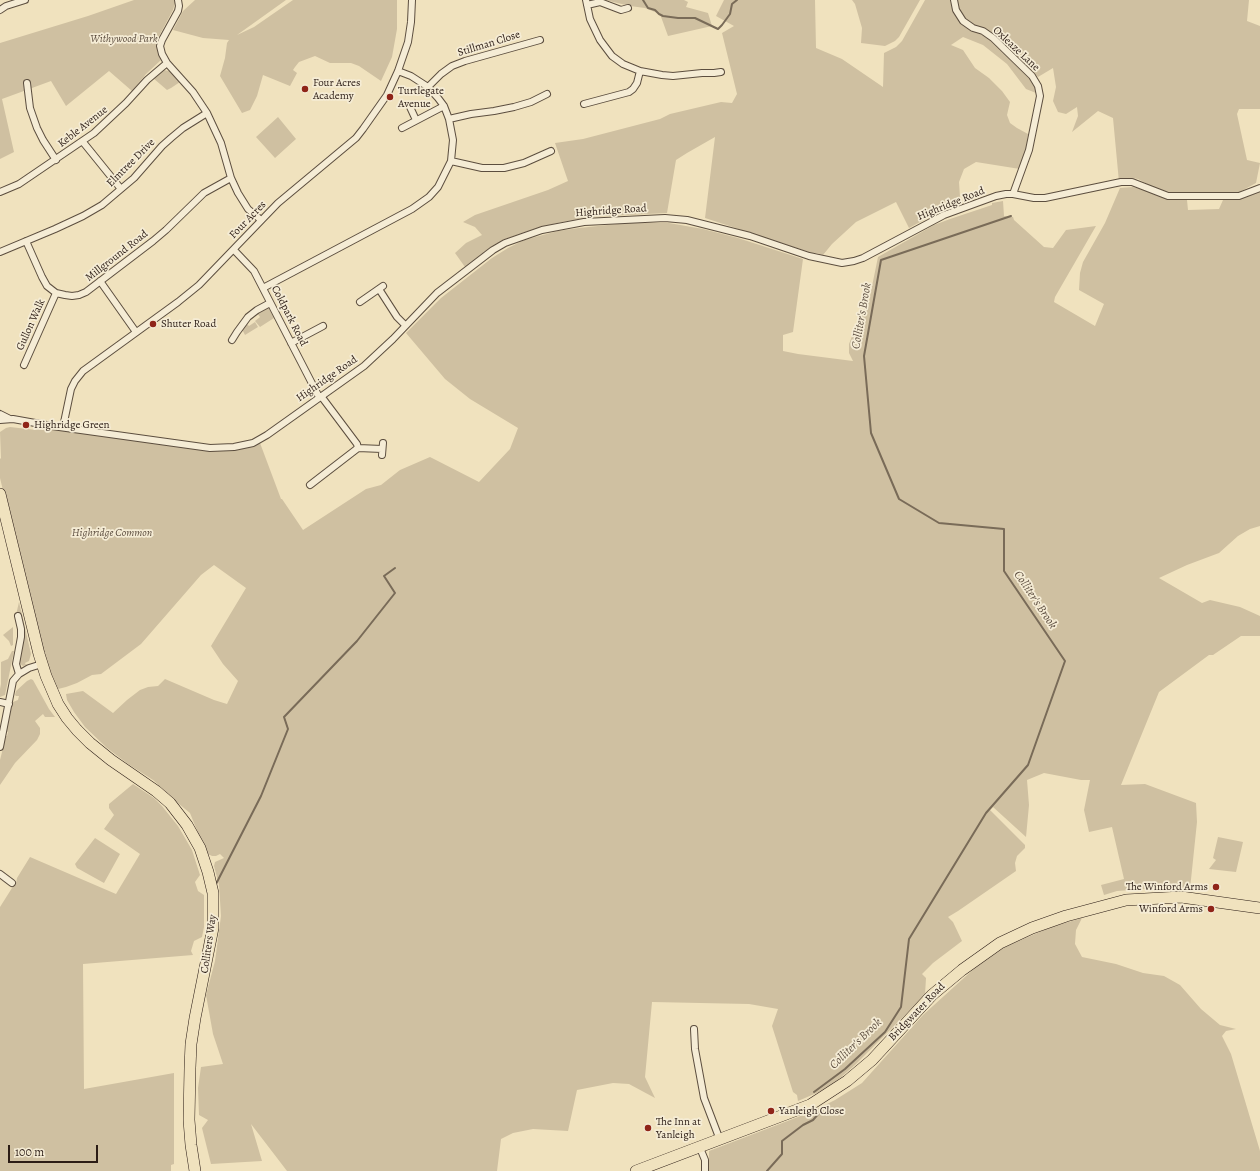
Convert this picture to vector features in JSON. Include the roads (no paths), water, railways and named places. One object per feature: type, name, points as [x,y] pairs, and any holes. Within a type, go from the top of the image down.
[{"type":"highway","points":[[0,494],[42,664]]},
{"type":"highway","name":"Colliters Way","points":[[42,664],[58,704],[77,730],[111,760],[151,787],[170,803],[187,825],[200,848],[211,883],[214,902],[213,928],[191,1044],[190,1128],[195,1171]]},
{"type":"highway","name":"Bridgwater Road","points":[[636,1171],[810,1105],[847,1082],[872,1060],[932,995],[962,970],[1000,943],[1032,928],[1066,916],[1126,900],[1181,897],[1260,908]]},
{"type":"street","points":[[0,10],[6,6],[25,0]]},
{"type":"street","points":[[178,0],[178,11],[160,46],[162,54],[167,63],[193,92],[207,113],[221,143],[231,178],[242,202],[261,220]]},
{"type":"street","name":"Four Acres","points":[[63,427],[71,389],[83,371],[199,285],[278,203],[356,138],[364,129],[379,108],[398,71],[408,42],[412,0]]},
{"type":"street","name":"Oxleaze Lane","points":[[954,0],[956,10],[963,21],[993,38],[1032,76],[1038,86],[1040,96],[1029,150],[1014,194]]},
{"type":"street","points":[[628,8],[619,9],[600,2],[586,2],[590,19],[600,40],[605,48],[618,60],[631,68],[640,71],[673,76],[721,72]]},
{"type":"street","name":"Stillman Close","points":[[428,87],[441,74],[452,66],[540,40]]},
{"type":"street","name":"Keble Avenue","points":[[0,192],[19,184],[82,142],[108,122],[147,80],[167,63]]},
{"type":"street","points":[[263,288],[422,203],[438,187],[451,161],[453,140],[449,119],[444,106],[428,87],[411,76],[398,71]]},
{"type":"street","points":[[584,104],[629,92],[637,83],[640,71]]},
{"type":"street","points":[[27,83],[30,108],[37,128],[56,160]]},
{"type":"street","points":[[449,119],[494,111],[531,102],[547,94]]},
{"type":"street","points":[[531,102],[533,108]]},
{"type":"street","points":[[402,128],[444,106]]},
{"type":"street","points":[[410,107],[416,120]]},
{"type":"street","name":"Elmtree Drive","points":[[0,252],[55,229],[102,205],[134,178],[171,138],[183,128],[207,113]]},
{"type":"street","points":[[82,142],[121,189]]},
{"type":"street","points":[[451,161],[482,168],[504,168],[524,163],[551,151]]},
{"type":"street","name":"Millground Road","points":[[56,293],[72,296],[86,292],[166,230],[204,193],[231,178]]},
{"type":"street","name":"Highridge Road","points":[[0,420],[12,419],[202,447],[234,447],[253,443],[261,439],[364,366],[393,339],[437,293],[493,250],[505,243],[542,230],[584,222],[641,218],[672,218],[686,220],[750,236],[809,256],[842,263],[863,258],[944,216],[996,196],[1006,194],[1045,198],[1121,182],[1132,182],[1168,196],[1240,196],[1260,188]]},
{"type":"street","points":[[26,241],[44,282],[56,293]]},
{"type":"street","name":"Coldpark Road","points":[[234,250],[254,271],[320,397],[357,444],[358,448]]},
{"type":"street","points":[[100,281],[136,332]]},
{"type":"street","points":[[360,302],[381,288],[397,317],[405,325]]},
{"type":"street","name":"Gullon Walk","points":[[24,365],[56,293]]},
{"type":"street","points":[[232,340],[248,318],[257,310],[270,303]]},
{"type":"street","points":[[291,344],[323,326]]},
{"type":"street","name":"Highridge Road","points":[[0,414],[12,419]]},
{"type":"street","points":[[0,426],[12,419]]},
{"type":"street","points":[[310,485],[358,448],[382,449]]},
{"type":"street","points":[[18,616],[21,637],[16,664],[19,674]]},
{"type":"street","points":[[0,747],[13,681],[19,674],[29,668],[42,664]]},
{"type":"street","points":[[0,702],[17,698]]},
{"type":"street","points":[[0,874],[12,883]]},
{"type":"street","points":[[694,1029],[694,1049],[704,1098],[720,1140]]},
{"type":"street","points":[[700,1148],[704,1160],[705,1171]]},
{"type":"waterway","points":[[643,0],[648,8],[655,10],[663,16],[695,18],[718,29],[730,14],[732,4],[737,0]]},
{"type":"waterway","name":"Colliter's Brook","points":[[814,1092],[845,1069],[885,1032],[901,1007],[909,939],[986,813],[1028,765],[1065,661],[1004,571],[1004,529],[939,523],[899,499],[871,433],[864,356],[881,260],[1011,216]]},
{"type":"waterway","points":[[216,884],[261,796],[288,729],[284,717],[357,641],[395,593],[384,576],[395,568]]},
{"type":"waterway","name":"Colliter's Brook","points":[[767,1171],[782,1154],[782,1141],[803,1125],[813,1120],[820,1112]]},
{"type":"place","name":"Four Acres Academy","points":[[305,89]]},
{"type":"place","name":"Turtlegate Avenue","points":[[390,97]]},
{"type":"place","name":"Shuter Road","points":[[153,324]]},
{"type":"place","name":"Highridge Green","points":[[26,425]]},
{"type":"place","name":"The Winford Arms","points":[[1216,887]]},
{"type":"place","name":"Winford Arms","points":[[1211,909]]},
{"type":"place","name":"Yanleigh Close","points":[[771,1111]]},
{"type":"place","name":"The Inn at Yanleigh","points":[[648,1128]]},
{"type":"park label","name":"Withywood Park","points":[[124,39]]},
{"type":"park label","name":"Highridge Common","points":[[112,533]]}]
